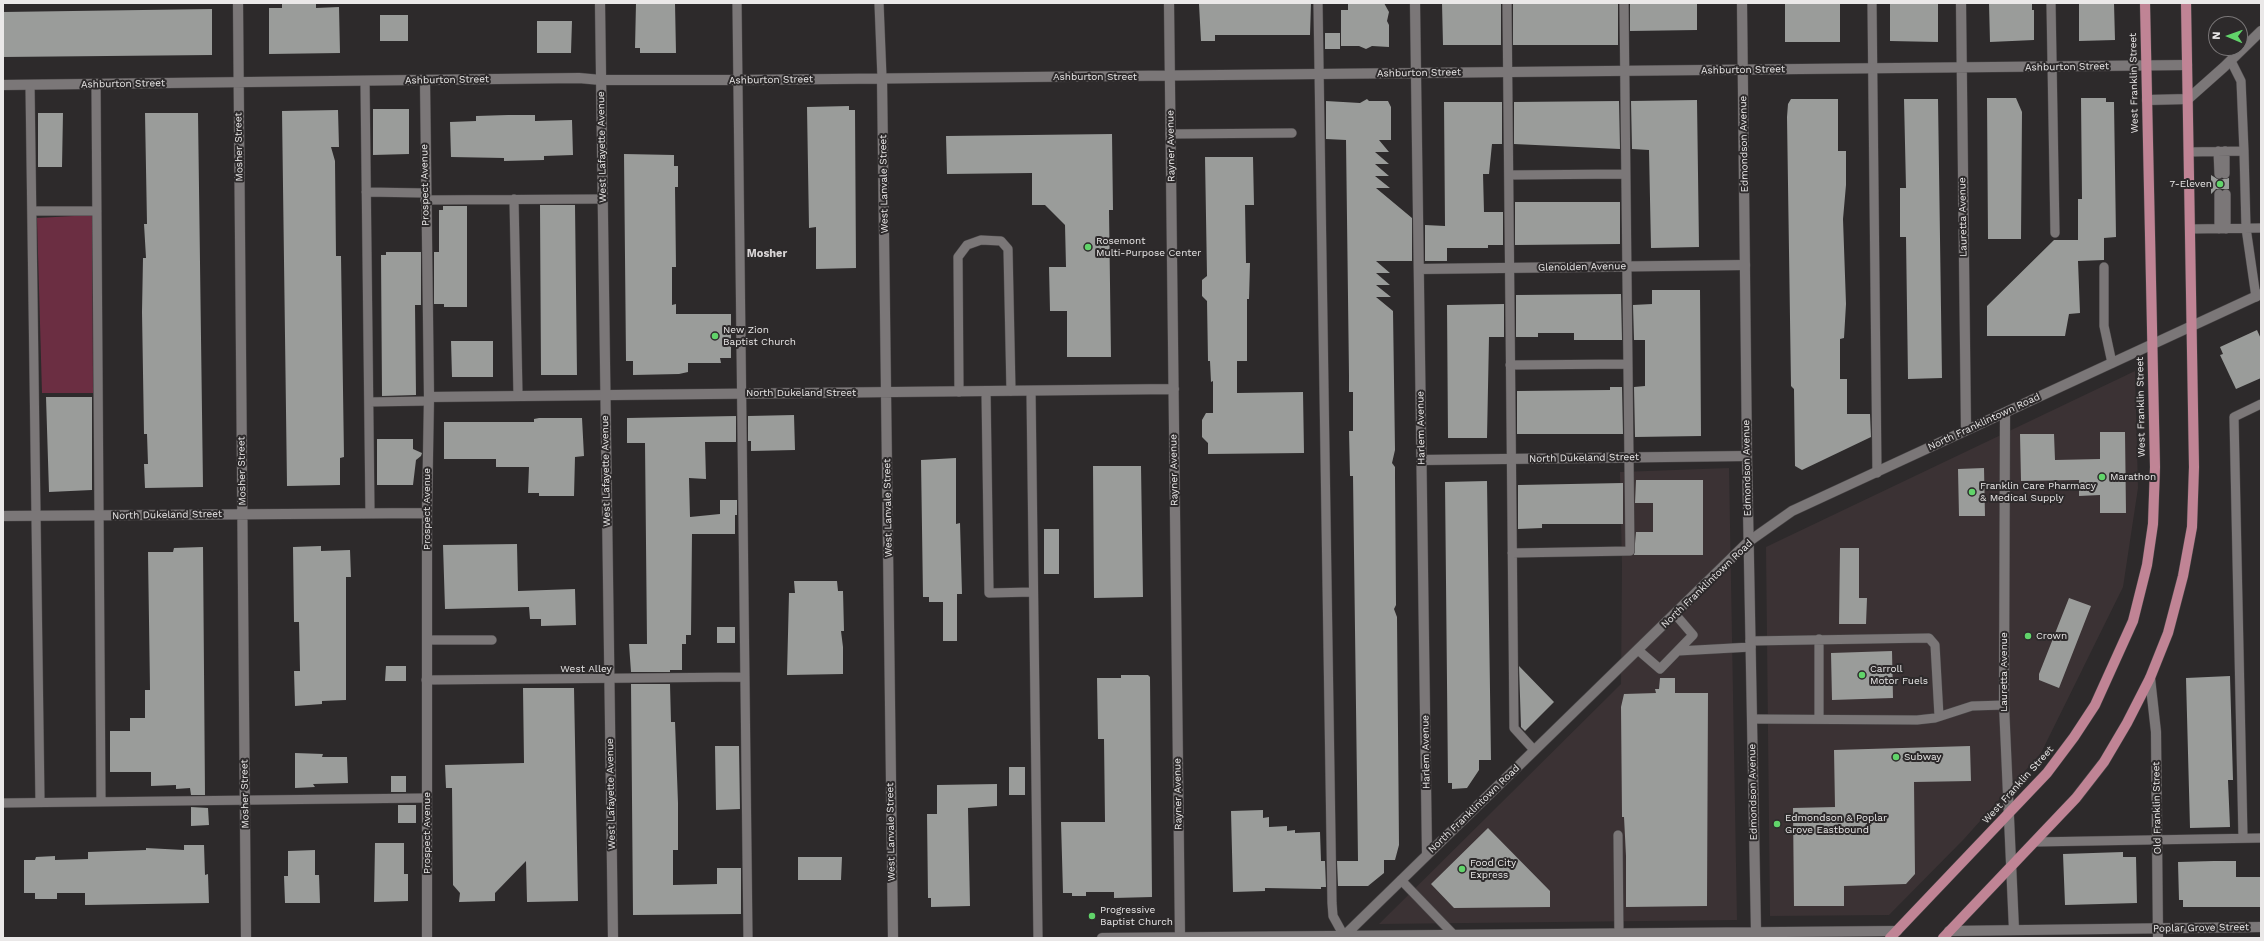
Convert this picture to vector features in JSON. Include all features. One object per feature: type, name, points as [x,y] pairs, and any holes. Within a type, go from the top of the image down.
[{"type":"main road","name":"West Franklin Street","points":[[1893,935],[2047,773],[2074,737],[2095,705],[2133,621],[2147,565],[2152,524],[2155,467],[2145,3]]},
{"type":"main road","points":[[1946,935],[2076,798],[2104,762],[2127,723],[2150,678],[2168,632],[2183,576],[2192,527],[2194,467],[2186,3]]},
{"type":"street","name":"Mosher Street","points":[[238,3],[246,938]]},
{"type":"street","name":"West Lafayette Avenue","points":[[600,3],[613,938]]},
{"type":"street","name":"Rayner Avenue","points":[[1169,3],[1180,937]]},
{"type":"street","name":"Harlem Avenue","points":[[1415,3],[1427,854]]},
{"type":"street","name":"Edmondson Avenue","points":[[1742,3],[1748,542],[1756,936]]},
{"type":"street","name":"Lauretta Avenue","points":[[1960,3],[1966,430]]},
{"type":"street","points":[[2147,100],[2188,99],[2231,61],[2261,31]]},
{"type":"street","name":"Ashburton Street","points":[[3,85],[579,78],[601,80],[738,80],[2187,65]]},
{"type":"street","name":"West Lanvale Street","points":[[882,78],[893,938]]},
{"type":"street","name":"Prospect Avenue","points":[[425,80],[425,196],[429,399],[426,513],[428,640],[426,680],[427,938]]},
{"type":"street","name":"Glenolden Avenue","points":[[1419,269],[1745,265]]},
{"type":"street","name":"North Franklintown Road","points":[[1343,937],[1748,542],[1792,511],[1877,473],[1966,430],[2258,295]]},
{"type":"street","name":"North Dukeland Street","points":[[429,399],[518,395],[1174,390]]},
{"type":"street","name":"Lauretta Avenue","points":[[2005,413],[2004,705],[2014,930]]},
{"type":"street","name":"North Dukeland Street","points":[[1422,460],[1747,456]]},
{"type":"street","name":"North Dukeland Street","points":[[3,516],[426,513]]},
{"type":"street","name":"Old Franklin Street","points":[[2150,678],[2156,732],[2158,933]]},
{"type":"street","name":"Poplar Grove Street","points":[[1946,935],[2014,930],[2158,933],[2261,927]]},
{"type":"street","points":[[1102,938],[1454,935],[1893,935]]},
{"type":"lane","points":[[736,3],[748,938]]},
{"type":"lane","points":[[880,3],[882,78]]},
{"type":"lane","points":[[1318,3],[1332,903],[1333,916],[1343,937]]},
{"type":"lane","points":[[1507,3],[1514,728],[1534,750]]},
{"type":"lane","points":[[1512,553],[1630,552],[1624,3]]},
{"type":"lane","points":[[1872,3],[1877,473]]},
{"type":"lane","points":[[2051,3],[2055,233]]},
{"type":"lane","points":[[2231,61],[2241,81],[2246,228],[2258,295]]},
{"type":"lane","points":[[365,81],[370,513]]},
{"type":"lane","points":[[96,84],[101,802]]},
{"type":"lane","points":[[30,85],[40,802]]},
{"type":"lane","points":[[1170,134],[1292,133]]},
{"type":"lane","points":[[2222,151],[2222,174]]},
{"type":"lane","points":[[2189,152],[2244,151]]},
{"type":"lane","points":[[1508,175],[1626,174]]},
{"type":"lane","points":[[366,192],[425,196],[514,199],[602,199]]},
{"type":"lane","points":[[2222,194],[2223,229]]},
{"type":"lane","points":[[514,199],[518,395]]},
{"type":"lane","points":[[32,211],[97,211]]},
{"type":"lane","points":[[2190,229],[2261,228]]},
{"type":"lane","points":[[959,392],[958,257],[967,245],[981,240],[1001,241],[1008,249],[1011,391]]},
{"type":"lane","points":[[2104,267],[2104,326],[2112,363]]},
{"type":"lane","points":[[1510,365],[1628,364]]},
{"type":"lane","points":[[1031,391],[1038,938]]},
{"type":"lane","points":[[986,392],[988,593],[1034,592]]},
{"type":"lane","points":[[368,402],[429,399]]},
{"type":"lane","points":[[2243,838],[2234,417],[2261,404]]},
{"type":"lane","points":[[1638,650],[1660,669],[1693,636],[1675,614]]},
{"type":"lane","points":[[1678,651],[1819,639],[1929,638],[1935,645],[1939,716]]},
{"type":"lane","points":[[1818,719],[1819,639]]},
{"type":"lane","points":[[428,640],[492,640]]},
{"type":"lane","name":"West Alley","points":[[426,680],[745,677]]},
{"type":"lane","points":[[1752,719],[1917,720],[1939,716],[1972,706],[2004,705]]},
{"type":"lane","points":[[3,803],[427,798]]},
{"type":"lane","points":[[1618,835],[1619,936]]},
{"type":"lane","points":[[2034,842],[2261,838]]},
{"type":"lane","points":[[1401,880],[1454,935]]},
{"type":"shaded area","points":[[92,215],[93,393],[42,393],[37,218]]},
{"type":"shaded area","points":[[2135,371],[2138,488],[2123,587],[2041,753],[1964,839],[1889,915],[1770,916],[1766,547]]},
{"type":"shaded area","points":[[1729,468],[1737,920],[1379,924],[1621,684],[1622,566],[1620,472]]},
{"type":"building","points":[[282,3],[316,3],[316,8],[339,7],[340,53],[269,54],[269,8],[282,8]]},
{"type":"building","points":[[636,3],[675,3],[676,53],[640,53],[640,48],[635,48]]},
{"type":"building","points":[[1311,3],[1310,35],[1215,35],[1215,41],[1201,41],[1199,4]]},
{"type":"building","points":[[1348,3],[1384,3],[1389,12],[1387,21],[1389,25],[1389,47],[1372,46],[1366,49],[1359,46],[1341,46],[1341,10],[1348,10]]},
{"type":"building","points":[[1442,3],[1501,3],[1501,45],[1443,45]]},
{"type":"building","points":[[1513,3],[1618,3],[1618,45],[1513,45]]},
{"type":"building","points":[[1630,3],[1697,3],[1697,30],[1630,31]]},
{"type":"building","points":[[1785,3],[1840,3],[1840,42],[1785,42]]},
{"type":"building","points":[[1890,3],[1938,3],[1938,42],[1890,41]]},
{"type":"building","points":[[1989,3],[2032,3],[2032,10],[2034,10],[2034,40],[1990,42]]},
{"type":"building","points":[[2079,3],[2114,3],[2115,40],[2079,41]]},
{"type":"building","points":[[212,9],[212,55],[3,57],[3,12]]},
{"type":"building","points":[[380,15],[408,15],[408,41],[380,41]]},
{"type":"building","points":[[537,21],[572,21],[571,53],[537,53]]},
{"type":"building","points":[[1325,33],[1340,33],[1340,49],[1325,49]]},
{"type":"building","points":[[1987,98],[2016,98],[2022,112],[2021,239],[1988,239]]},
{"type":"building","points":[[2081,98],[2106,98],[2106,102],[2114,102],[2116,237],[2104,238],[2104,260],[2078,261],[2080,313],[2069,314],[2065,336],[1987,336],[1987,306],[2054,240],[2078,240],[2078,199],[2082,199]]},
{"type":"building","points":[[1367,99],[1369,101],[1388,101],[1391,107],[1391,140],[1379,140],[1389,152],[1375,152],[1389,164],[1375,164],[1389,176],[1375,176],[1390,188],[1376,188],[1412,218],[1412,261],[1376,261],[1390,273],[1376,273],[1390,285],[1376,285],[1391,297],[1376,297],[1393,311],[1395,450],[1392,463],[1395,467],[1396,605],[1394,609],[1397,617],[1399,845],[1395,860],[1384,860],[1384,873],[1368,886],[1338,886],[1337,861],[1358,861],[1353,476],[1350,476],[1349,431],[1353,431],[1353,392],[1349,392],[1346,140],[1326,139],[1326,101],[1360,103]]},
{"type":"building","points":[[1791,99],[1838,99],[1838,151],[1846,151],[1846,185],[1843,219],[1846,304],[1844,338],[1840,339],[1840,379],[1847,379],[1847,414],[1870,414],[1871,437],[1802,470],[1795,466],[1794,389],[1791,386],[1787,117],[1788,104]]},
{"type":"building","points":[[1904,99],[1938,99],[1942,378],[1908,379],[1906,237],[1900,237],[1900,188],[1906,188]]},
{"type":"building","points":[[1697,100],[1699,247],[1651,248],[1649,150],[1632,149],[1631,101]]},
{"type":"building","points":[[1619,101],[1620,149],[1514,144],[1514,102]]},
{"type":"building","points":[[1444,102],[1502,102],[1502,144],[1492,144],[1489,174],[1483,174],[1484,212],[1503,212],[1503,245],[1488,245],[1488,248],[1447,248],[1447,261],[1425,261],[1425,225],[1445,226]]},
{"type":"building","points":[[849,106],[849,110],[855,110],[856,268],[816,269],[816,227],[809,228],[807,107]]},
{"type":"building","points":[[373,109],[409,109],[409,154],[373,155]]},
{"type":"building","points":[[338,110],[339,147],[331,147],[335,161],[336,256],[341,256],[344,457],[340,458],[340,485],[287,486],[282,111]]},
{"type":"building","points":[[38,113],[63,113],[62,167],[38,167]]},
{"type":"building","points":[[145,113],[198,113],[203,487],[145,488],[144,464],[148,464],[147,434],[144,434],[142,312],[143,258],[146,258],[144,224],[147,224]]},
{"type":"building","points":[[535,115],[535,121],[572,120],[573,155],[544,156],[544,160],[504,161],[504,158],[451,157],[450,122],[476,121],[476,116]]},
{"type":"building","name":"Rosemont Multi-Purpose Center","points":[[1112,134],[1113,210],[1109,210],[1111,357],[1067,357],[1067,311],[1050,311],[1049,267],[1066,267],[1065,225],[1045,205],[1032,205],[1032,173],[947,174],[946,136]]},
{"type":"building","points":[[624,154],[674,155],[674,166],[678,166],[678,187],[675,187],[676,267],[672,267],[672,305],[676,304],[676,314],[731,314],[731,358],[720,358],[721,363],[688,363],[688,372],[679,374],[633,375],[633,361],[626,361]]},
{"type":"building","points":[[1205,157],[1253,157],[1254,205],[1245,205],[1246,263],[1250,263],[1249,299],[1247,299],[1247,361],[1237,361],[1237,393],[1303,392],[1304,453],[1208,454],[1208,443],[1202,437],[1202,420],[1206,413],[1213,413],[1213,381],[1211,382],[1210,361],[1208,361],[1207,301],[1202,296],[1202,280],[1207,276]]},
{"type":"building","points":[[2211,175],[2219,180],[2229,178],[2229,189],[2216,189],[2211,194]]},
{"type":"building","points":[[1515,202],[1620,202],[1620,244],[1515,245]]},
{"type":"building","points":[[540,205],[575,205],[577,375],[541,375]]},
{"type":"building","points":[[443,206],[467,206],[467,307],[444,307],[444,304],[434,304],[434,252],[439,252],[439,210],[443,210]]},
{"type":"building","points":[[386,252],[421,252],[421,305],[415,305],[416,395],[382,396],[381,255],[386,255]]},
{"type":"building","points":[[1652,290],[1700,290],[1701,436],[1635,437],[1634,387],[1645,386],[1645,340],[1634,340],[1633,305],[1652,304]]},
{"type":"building","points":[[1621,294],[1622,340],[1574,340],[1574,333],[1538,333],[1538,337],[1516,337],[1516,295]]},
{"type":"building","points":[[1504,304],[1504,337],[1489,337],[1487,438],[1448,438],[1447,305]]},
{"type":"building","points":[[2257,330],[2261,339],[2261,378],[2236,389],[2220,355],[2223,354],[2220,347]]},
{"type":"building","points":[[451,341],[493,341],[493,377],[452,377]]},
{"type":"building","points":[[1610,387],[1622,387],[1623,434],[1517,434],[1517,391],[1610,390]]},
{"type":"building","points":[[46,397],[92,397],[92,490],[49,492]]},
{"type":"building","points":[[794,415],[795,450],[751,451],[751,441],[748,441],[748,416]]},
{"type":"building","points":[[736,416],[736,442],[705,442],[706,479],[689,478],[690,517],[720,514],[720,500],[737,500],[737,515],[735,515],[735,534],[692,534],[691,635],[686,635],[686,644],[682,644],[682,670],[670,670],[670,672],[631,672],[629,644],[647,644],[645,443],[627,443],[627,418]]},
{"type":"building","points":[[582,418],[584,456],[575,457],[574,496],[539,496],[539,493],[528,493],[529,467],[496,467],[496,459],[444,459],[444,422],[534,422],[534,419]]},
{"type":"building","points":[[2100,432],[2125,432],[2126,513],[2100,513],[2100,495],[2079,496],[2079,480],[2021,481],[2020,434],[2054,434],[2055,460],[2100,459]]},
{"type":"building","points":[[377,439],[413,439],[413,449],[422,453],[416,460],[413,485],[377,485]]},
{"type":"building","points":[[956,458],[956,524],[960,523],[962,594],[957,594],[957,641],[943,641],[943,602],[929,602],[929,597],[923,597],[921,460]]},
{"type":"building","points":[[1093,466],[1141,466],[1143,597],[1094,598]]},
{"type":"building","name":"Franklin Care Pharmacy & Medical Supply","points":[[1984,468],[1985,516],[1959,516],[1958,469]]},
{"type":"building","points":[[1636,480],[1703,480],[1703,555],[1634,555],[1636,532],[1653,532],[1653,503],[1635,503]]},
{"type":"building","points":[[1487,481],[1491,760],[1479,760],[1479,770],[1467,788],[1452,789],[1452,783],[1448,783],[1445,482]]},
{"type":"building","points":[[1623,483],[1623,524],[1542,524],[1542,528],[1518,529],[1518,485]]},
{"type":"building","points":[[1044,529],[1059,529],[1059,574],[1044,574]]},
{"type":"building","points":[[517,544],[518,591],[575,589],[576,625],[541,626],[541,619],[530,619],[529,607],[445,609],[443,545]]},
{"type":"building","points":[[321,546],[321,551],[350,550],[351,577],[346,577],[346,700],[322,701],[322,704],[295,706],[294,671],[300,671],[299,622],[294,622],[293,547]]},
{"type":"building","points":[[203,547],[205,795],[191,795],[190,788],[176,789],[176,785],[151,786],[151,772],[110,772],[110,731],[130,731],[130,718],[145,718],[145,690],[150,690],[148,552],[173,552],[174,548]]},
{"type":"building","points":[[1840,548],[1859,548],[1859,598],[1867,598],[1866,624],[1839,624]]},
{"type":"building","points":[[794,581],[837,581],[838,591],[843,591],[844,631],[841,631],[843,647],[843,674],[787,675],[789,593],[795,593]]},
{"type":"building","name":"Crown","points":[[2069,598],[2091,606],[2059,688],[2039,680],[2039,674]]},
{"type":"building","points":[[717,627],[735,627],[735,643],[717,643]]},
{"type":"building","name":"Carroll Motor Fuels","points":[[1892,651],[1893,698],[1832,700],[1831,653]]},
{"type":"building","points":[[386,666],[406,666],[406,681],[385,681]]},
{"type":"building","points":[[1519,666],[1554,702],[1525,731],[1521,727]]},
{"type":"building","points":[[1121,675],[1148,675],[1150,677],[1152,897],[1114,898],[1114,892],[1086,892],[1086,896],[1072,896],[1072,893],[1063,893],[1061,822],[1105,822],[1104,739],[1098,739],[1097,678],[1121,678]]},
{"type":"building","points":[[2230,676],[2233,780],[2228,780],[2230,827],[2190,828],[2186,678]]},
{"type":"building","points":[[1660,678],[1675,678],[1675,693],[1708,693],[1707,906],[1626,907],[1626,856],[1624,817],[1622,817],[1621,707],[1624,694],[1656,693],[1655,689],[1659,689]]},
{"type":"building","points":[[631,684],[670,684],[671,722],[675,722],[678,803],[678,850],[673,850],[673,885],[717,884],[717,868],[741,868],[741,914],[633,915]]},
{"type":"building","points":[[523,688],[574,688],[578,901],[527,902],[526,861],[495,893],[495,901],[459,902],[460,893],[453,885],[452,788],[446,788],[445,765],[524,763]]},
{"type":"building","points":[[715,746],[739,746],[740,809],[716,810]]},
{"type":"building","points":[[1970,746],[1971,781],[1914,782],[1915,874],[1906,884],[1844,886],[1844,906],[1794,906],[1793,808],[1835,807],[1834,750]]},
{"type":"building","points":[[295,753],[323,754],[322,757],[347,757],[348,783],[313,784],[315,787],[295,788]]},
{"type":"building","points":[[1009,767],[1025,767],[1025,795],[1009,795]]},
{"type":"building","points":[[391,776],[406,776],[406,792],[391,792]]},
{"type":"building","points":[[997,784],[997,806],[968,808],[970,906],[931,907],[931,898],[928,898],[927,814],[937,814],[937,785]]},
{"type":"building","points":[[398,805],[416,805],[416,823],[398,823]]},
{"type":"building","points":[[191,807],[208,808],[209,825],[191,826]]},
{"type":"building","points":[[1263,810],[1263,818],[1269,817],[1269,827],[1287,826],[1287,831],[1295,830],[1295,833],[1320,832],[1321,861],[1325,861],[1326,887],[1321,887],[1321,889],[1265,888],[1265,891],[1233,892],[1231,811]]},
{"type":"building","points":[[1488,828],[1550,891],[1550,907],[1454,908],[1431,884]]},
{"type":"building","points":[[375,843],[404,843],[404,874],[408,874],[408,901],[374,902]]},
{"type":"building","points":[[184,845],[204,845],[205,875],[208,874],[209,903],[85,905],[85,893],[57,893],[57,899],[35,899],[35,893],[24,893],[24,860],[35,860],[36,857],[55,856],[55,860],[88,859],[88,852],[146,850],[146,848],[184,850]]},
{"type":"building","points":[[315,850],[315,875],[319,875],[320,903],[285,903],[284,876],[288,876],[288,851]]},
{"type":"building","points":[[2123,852],[2123,857],[2136,857],[2137,903],[2065,905],[2063,854]]},
{"type":"building","points":[[798,857],[842,857],[841,880],[798,880]]},
{"type":"building","points":[[2236,861],[2236,877],[2261,877],[2261,907],[2183,907],[2183,900],[2179,900],[2178,862]]},
{"type":"place","name":"7-Eleven","points":[[2220,184]]},
{"type":"place","name":"Rosemont Multi-Purpose Center","points":[[1088,247]]},
{"type":"place","name":"New Zion Baptist Church","points":[[715,336]]},
{"type":"place","name":"Marathon","points":[[2102,477]]},
{"type":"place","name":"Franklin Care Pharmacy & Medical Supply","points":[[1972,492]]},
{"type":"place","name":"Crown","points":[[2028,636]]},
{"type":"place","name":"Carroll Motor Fuels","points":[[1862,675]]},
{"type":"place","name":"Subway","points":[[1896,757]]},
{"type":"place","name":"Edmondson & Poplar Grove Eastbound","points":[[1777,824]]},
{"type":"place","name":"Food City Express","points":[[1462,869]]},
{"type":"place","name":"Progressive Baptist Church","points":[[1092,916]]},
{"type":"district","name":"Mosher","points":[[767,254]]}]
